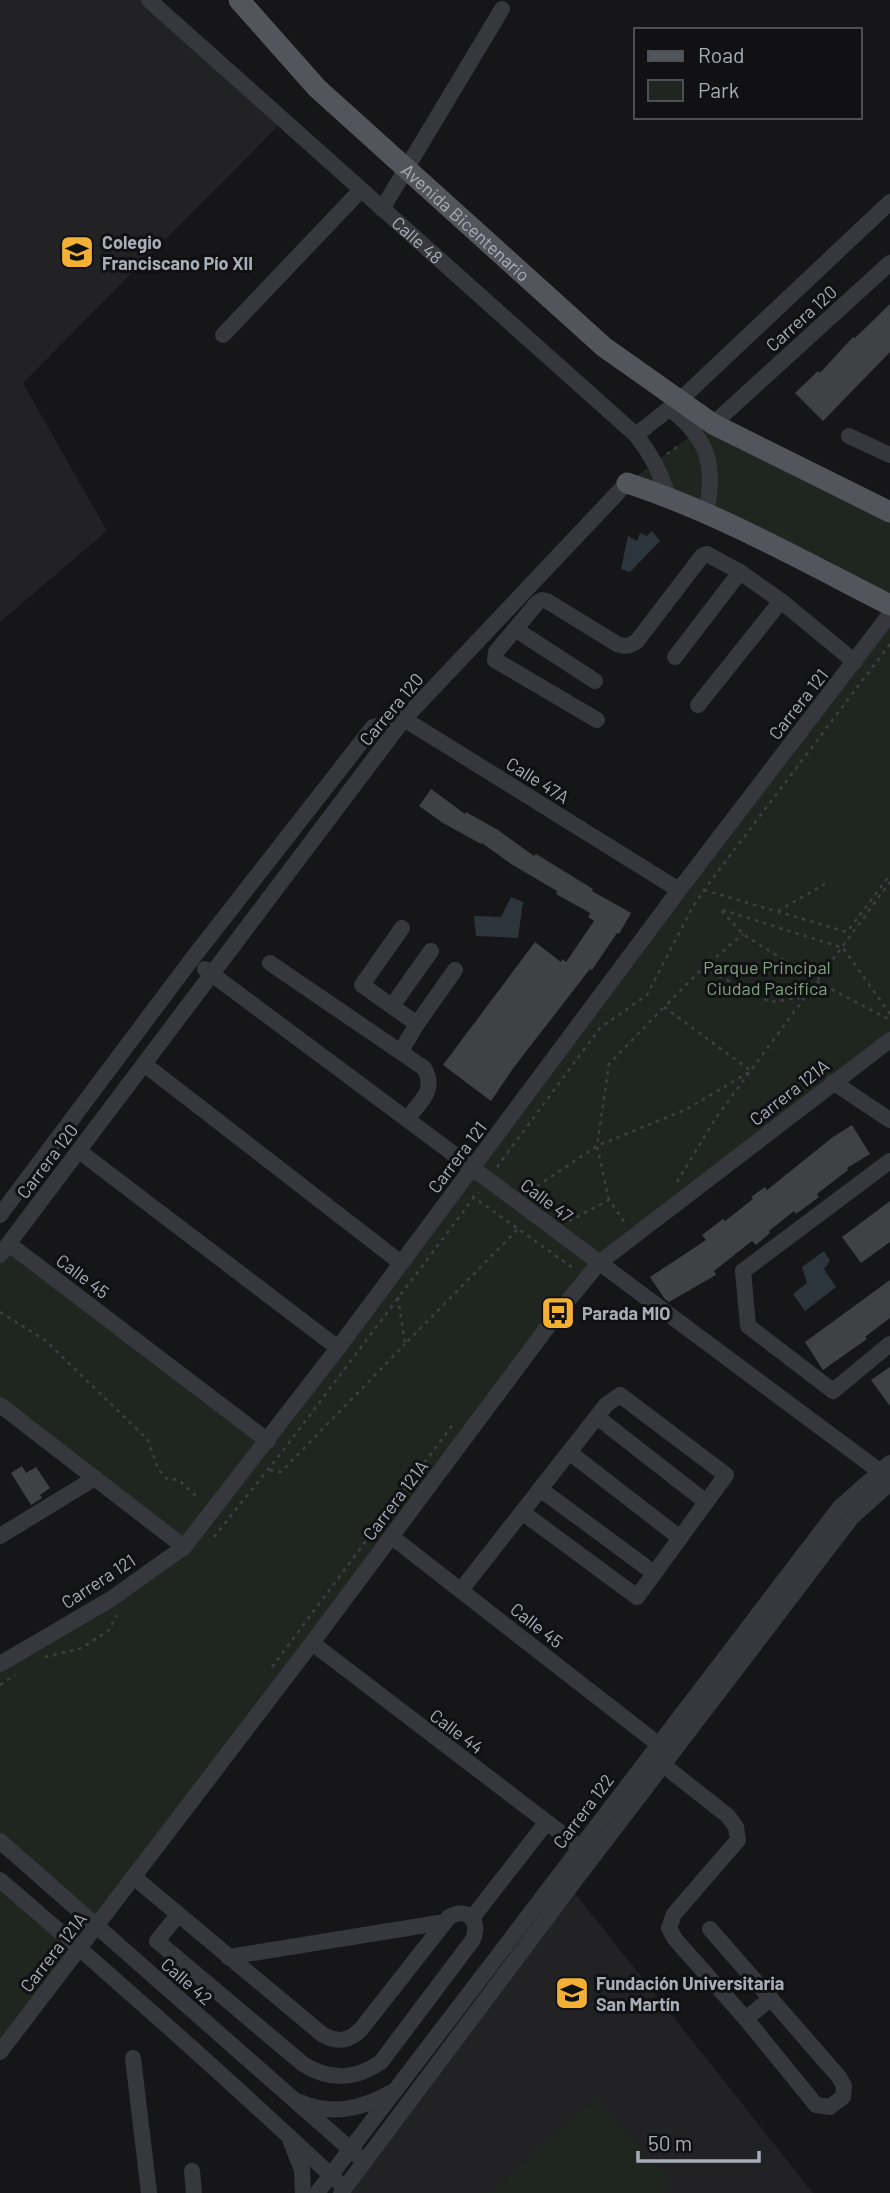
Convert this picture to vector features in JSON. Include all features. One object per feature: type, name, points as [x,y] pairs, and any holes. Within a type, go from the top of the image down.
[{"type":"main road","name":"Avenida Bicentenario","points":[[239,0],[317,88],[403,176],[704,428]]},
{"type":"main road","points":[[704,428],[890,512]]},
{"type":"main road","points":[[627,483],[668,496],[706,513],[890,605]]},
{"type":"street","name":"Calle 48","points":[[149,0],[636,435],[662,475],[668,496]]},
{"type":"street","points":[[383,209],[502,9]]},
{"type":"street","points":[[403,176],[448,213]]},
{"type":"street","points":[[223,335],[360,191]]},
{"type":"street","name":"Carrera 120","points":[[636,435],[675,405],[890,202]]},
{"type":"street","name":"Carrera 120","points":[[704,428],[890,263]]},
{"type":"street","points":[[704,428],[711,487],[706,513]]},
{"type":"street","points":[[849,436],[890,455]]},
{"type":"street","name":"Carrera 120","points":[[4,1249],[404,719],[627,483]]},
{"type":"street","points":[[597,720],[495,660],[496,652],[542,600],[617,644],[624,647],[631,645],[637,641],[702,556],[707,554],[740,572],[781,601],[855,662]]},
{"type":"street","points":[[675,657],[740,572]]},
{"type":"street","points":[[698,705],[781,601]]},
{"type":"street","name":"Carrera 121","points":[[0,1664],[111,1599],[184,1547],[268,1441],[678,890],[890,614]]},
{"type":"street","points":[[515,629],[595,681]]},
{"type":"street","name":"Carrera 120","points":[[0,1215],[192,959],[373,727],[404,719]]},
{"type":"street","name":"Calle 47A","points":[[404,719],[678,890]]},
{"type":"street","points":[[402,928],[362,985],[417,1024]]},
{"type":"street","points":[[392,1006],[431,951]]},
{"type":"street","name":"Calle 47","points":[[192,959],[599,1263],[888,1474]]},
{"type":"street","points":[[270,963],[424,1068],[430,1078],[429,1087],[407,1119]]},
{"type":"street","points":[[401,1051],[455,970]]},
{"type":"street","name":"Carrera 121A","points":[[0,2052],[313,1643],[558,1313],[599,1263],[890,1040]]},
{"type":"street","points":[[144,1064],[401,1263]]},
{"type":"street","points":[[834,1082],[890,1119]]},
{"type":"street","points":[[79,1151],[338,1348]]},
{"type":"street","points":[[890,1161],[743,1271],[748,1326],[833,1391],[890,1344]]},
{"type":"street","name":"Calle 45","points":[[4,1249],[268,1441]]},
{"type":"street","points":[[461,1590],[597,1416],[620,1395],[726,1475],[637,1597],[522,1512]]},
{"type":"street","points":[[2,1409],[184,1547]]},
{"type":"street","points":[[597,1416],[706,1502]]},
{"type":"street","points":[[569,1452],[680,1538]]},
{"type":"street","name":"Carrera 122","points":[[317,2193],[840,1507],[888,1474]]},
{"type":"street","name":"Carrera 122","points":[[343,2191],[663,1764],[888,1474]]},
{"type":"street","points":[[0,1536],[95,1478]]},
{"type":"street","points":[[540,1489],[654,1573]]},
{"type":"street","name":"Calle 45","points":[[392,1537],[658,1744]]},
{"type":"street","name":"Calle 44","points":[[313,1643],[593,1857]]},
{"type":"street","points":[[663,1764],[728,1816],[736,1827],[738,1840],[674,1914],[669,1928],[675,1940],[746,2019],[816,2105],[830,2107],[843,2097],[844,2086],[839,2077],[710,1929]]},
{"type":"street","points":[[472,1918],[546,1822]]},
{"type":"street","name":"Calle 42","points":[[0,1841],[365,2162]]},
{"type":"street","points":[[135,1878],[323,2035],[333,2040],[354,2036],[362,2028],[454,1914],[460,1913],[472,1918],[477,1932],[391,2052],[370,2070],[356,2076],[343,2077],[328,2076],[303,2064],[158,1941],[178,1915]]},
{"type":"street","points":[[0,1880],[277,2124],[343,2191]]},
{"type":"street","points":[[228,1957],[445,1922]]},
{"type":"street","points":[[746,2019],[771,1998]]},
{"type":"street","points":[[134,2058],[149,2193]]},
{"type":"street","points":[[291,2098],[311,2107],[334,2110],[356,2108],[397,2089]]},
{"type":"street","points":[[277,2124],[293,2145],[302,2169],[303,2193]]},
{"type":"street","points":[[192,2171],[194,2193]]},
{"type":"path","points":[[655,463],[704,428]]},
{"type":"path","points":[[890,644],[704,890],[847,932],[890,875]]},
{"type":"path","points":[[672,1190],[715,1119],[890,882]]},
{"type":"path","points":[[778,911],[825,884]]},
{"type":"path","points":[[890,1014],[843,948],[720,909],[743,934],[818,982],[890,1020]]},
{"type":"path","points":[[630,1230],[609,1200],[597,1146],[608,1064],[703,968],[743,934]]},
{"type":"path","points":[[703,968],[770,1002],[806,997]]},
{"type":"path","points":[[664,1007],[751,1071]]},
{"type":"path","points":[[524,1195],[597,1146],[687,1110],[751,1071]]},
{"type":"path","points":[[468,1193],[573,1268],[564,1279]]},
{"type":"path","points":[[563,1224],[609,1200]]},
{"type":"path","points":[[260,1468],[281,1472],[519,1229]]},
{"type":"path","points":[[397,1286],[405,1344]]},
{"type":"path","points":[[0,1312],[46,1341],[148,1440],[158,1469],[167,1479],[179,1480],[212,1511]]},
{"type":"path","points":[[270,1669],[458,1418]]},
{"type":"shaded area","name":"Colegio Franciscano Pío XII","points":[[0,0],[149,0],[283,121],[23,383],[107,531],[0,622]]},
{"type":"shaded area","points":[[652,531],[660,541],[630,572],[621,569],[628,536],[637,541],[640,533],[647,536]]},
{"type":"shaded area","points":[[511,897],[523,902],[518,938],[476,936],[474,916],[501,917]]},
{"type":"shaded area","points":[[824,1251],[830,1261],[824,1269],[836,1287],[805,1311],[793,1294],[807,1283],[802,1267]]},
{"type":"shaded area","name":"Fundación Universitaria San Martín","points":[[570,1887],[813,2193],[341,2193]]},
{"type":"green space","points":[[713,424],[890,512],[890,605],[627,483],[695,433]]},
{"type":"green space","name":"Parque Principal Ciudad Pacifica","points":[[890,614],[890,1040],[599,1263],[97,1928],[0,1841],[0,1664],[184,1547],[0,1405],[0,1255],[9,1244],[267,1441]]},
{"type":"green space","points":[[0,1880],[81,1949],[0,2052]]},
{"type":"green space","points":[[595,2098],[673,2184],[663,2193],[490,2193]]},
{"type":"building","points":[[890,304],[890,352],[823,421],[795,393],[818,371],[820,373],[853,337]]},
{"type":"building","points":[[431,789],[465,814],[466,812],[498,830],[534,856],[536,854],[631,913],[619,934],[617,933],[592,970],[590,969],[514,1067],[491,1101],[443,1065],[535,942],[561,962],[563,959],[566,962],[594,921],[588,917],[590,913],[556,894],[557,891],[419,806]]},
{"type":"building","points":[[852,1125],[870,1154],[847,1168],[848,1170],[817,1194],[819,1197],[796,1214],[794,1211],[756,1245],[752,1241],[714,1271],[716,1275],[669,1302],[664,1298],[650,1277],[706,1240],[702,1235],[723,1219],[725,1221],[753,1199],[751,1197],[765,1187],[767,1190]]},
{"type":"building","points":[[890,1201],[890,1242],[861,1263],[842,1237]]},
{"type":"building","points":[[890,1280],[890,1318],[865,1337],[867,1339],[823,1370],[805,1342]]},
{"type":"building","points":[[890,1367],[890,1406],[871,1380]]},
{"type":"building","points":[[22,1466],[26,1473],[36,1467],[50,1488],[40,1495],[42,1498],[31,1505],[11,1473]]},
{"type":"place","name":"Colegio Franciscano Pío XII","points":[[77,252]]},
{"type":"place","name":"Parada MIO","points":[[558,1313]]},
{"type":"place","name":"Fundación Universitaria San Martín","points":[[572,1993]]}]
